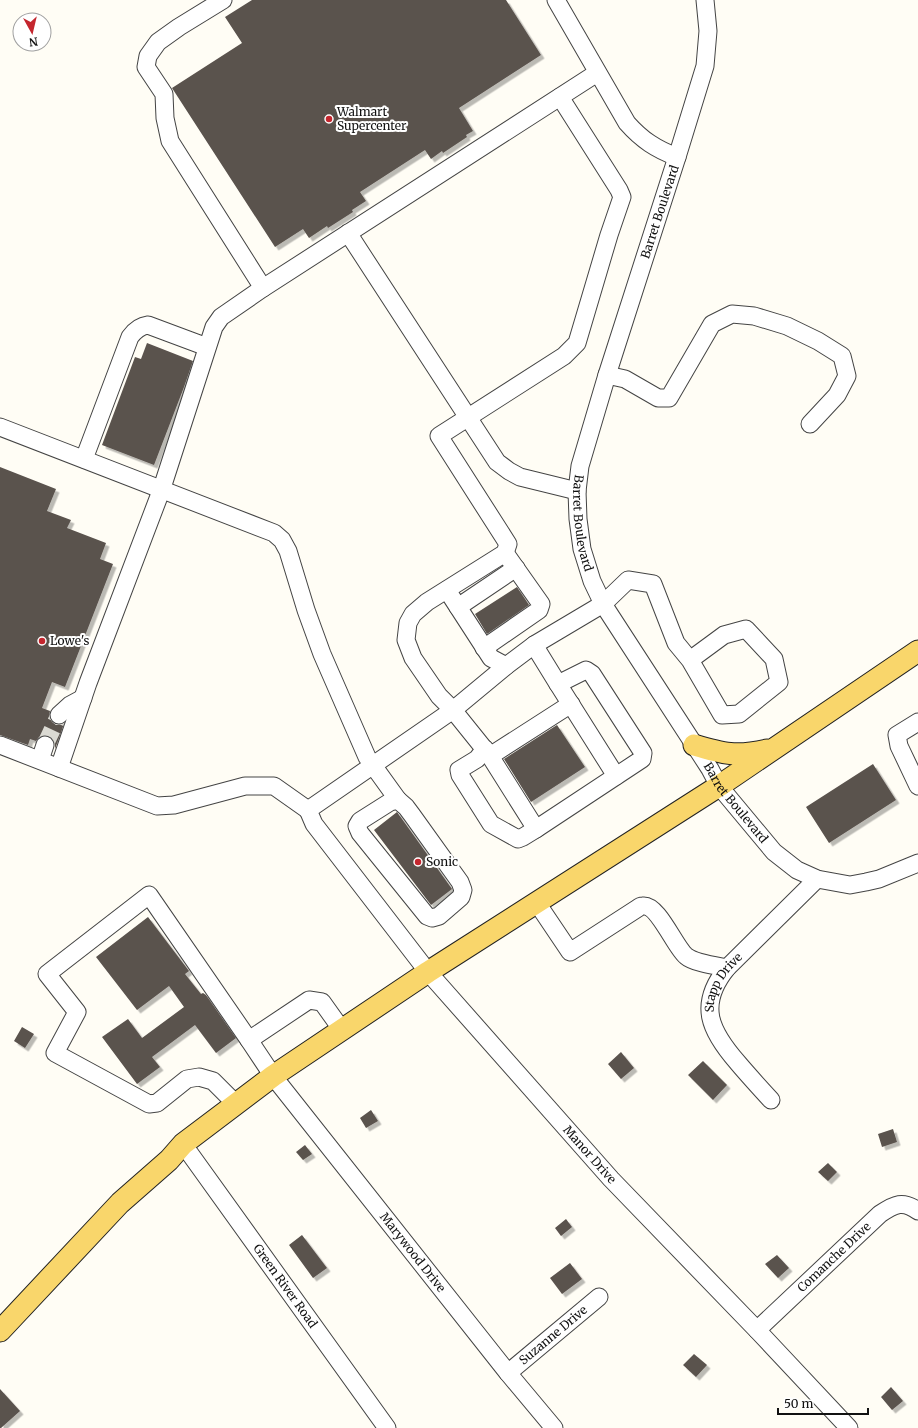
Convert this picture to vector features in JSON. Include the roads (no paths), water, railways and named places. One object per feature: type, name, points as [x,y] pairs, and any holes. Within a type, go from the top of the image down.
[{"type":"main road","points":[[0,1331],[120,1203],[169,1160],[183,1144],[273,1076],[428,972],[719,786],[918,651]]},
{"type":"main road","points":[[694,745],[719,753],[732,755],[754,753],[775,748]]},
{"type":"street","points":[[222,0],[158,42],[148,56],[146,67],[164,94],[165,118],[170,141],[263,288]]},
{"type":"street","points":[[556,0],[597,73],[627,122],[639,136],[660,150],[677,157]]},
{"type":"street","name":"Barret Boulevard","points":[[705,0],[708,30],[705,66],[607,375],[580,466],[577,491],[578,519],[582,549],[592,581],[603,604],[719,786],[774,852],[798,870],[817,879],[850,885],[879,879],[918,863]]},
{"type":"street","points":[[59,768],[83,698],[161,490],[214,328],[221,317],[263,288],[597,73]]},
{"type":"street","points":[[536,828],[488,752],[453,710],[439,696],[413,658],[406,640],[408,624],[413,614],[447,590],[505,553],[508,544],[439,436],[564,356],[577,343],[622,197],[560,97]]},
{"type":"street","points":[[348,233],[497,462],[520,477],[577,491]]},
{"type":"street","points":[[607,375],[625,379],[658,398],[669,398],[712,324],[732,314],[754,316],[787,326],[818,341],[842,356],[847,376],[838,395],[810,424]]},
{"type":"street","points":[[84,459],[130,337],[135,330],[148,325],[208,347]]},
{"type":"street","points":[[0,427],[274,533],[282,540],[288,551],[306,610],[322,654],[367,757],[398,800],[412,815],[460,882],[464,890],[461,897],[439,916],[432,918],[427,916],[360,833],[357,826],[360,821],[390,802],[398,800]]},
{"type":"street","points":[[484,648],[539,610],[541,604],[505,553]]},
{"type":"street","points":[[458,606],[516,568]]},
{"type":"street","points":[[0,745],[42,752],[59,768],[157,806],[174,804],[245,786],[274,786],[308,810],[453,710],[534,645],[603,604],[628,580],[653,584],[676,644],[690,660],[722,715],[739,714],[779,682],[774,660],[746,629],[724,635],[690,660]]},
{"type":"street","points":[[447,590],[491,658],[506,666]]},
{"type":"street","points":[[534,645],[616,776]]},
{"type":"street","points":[[558,684],[586,670],[592,674],[643,753],[642,759],[524,837],[518,839],[491,824],[460,775],[459,770],[571,704]]},
{"type":"street","points":[[58,715],[70,705],[83,698]]},
{"type":"street","points":[[918,722],[897,736],[899,746],[918,786]]},
{"type":"street","name":"Manor Drive","points":[[308,810],[314,824],[428,972],[611,1179],[757,1330],[849,1428]]},
{"type":"street","name":"Stapp Drive","points":[[771,1100],[726,1050],[715,1032],[712,1022],[710,1003],[712,993],[715,984],[727,968],[817,879]]},
{"type":"street","name":"Marywood Drive","points":[[236,1104],[213,1081],[199,1077],[187,1079],[157,1103],[148,1104],[55,1053],[77,1012],[47,974],[149,895],[273,1076],[508,1373],[554,1428]]},
{"type":"street","points":[[537,903],[570,952],[638,908],[644,906],[649,907],[657,913],[680,951],[687,958],[727,968]]},
{"type":"street","points":[[249,1040],[309,1000],[322,1002],[342,1030]]},
{"type":"street","name":"Green River Road","points":[[183,1144],[387,1428]]},
{"type":"street","name":"Comanche Drive","points":[[757,1330],[880,1214],[891,1206],[902,1204],[918,1211]]},
{"type":"street","name":"Suzanne Drive","points":[[508,1373],[599,1297]]},
{"type":"tunnel","points":[[45,745],[59,715]]},
{"type":"place","name":"Walmart Supercenter","points":[[329,119]]},
{"type":"place","name":"Lowe's","points":[[42,641]]},
{"type":"place","name":"Sonic","points":[[418,862]]}]
